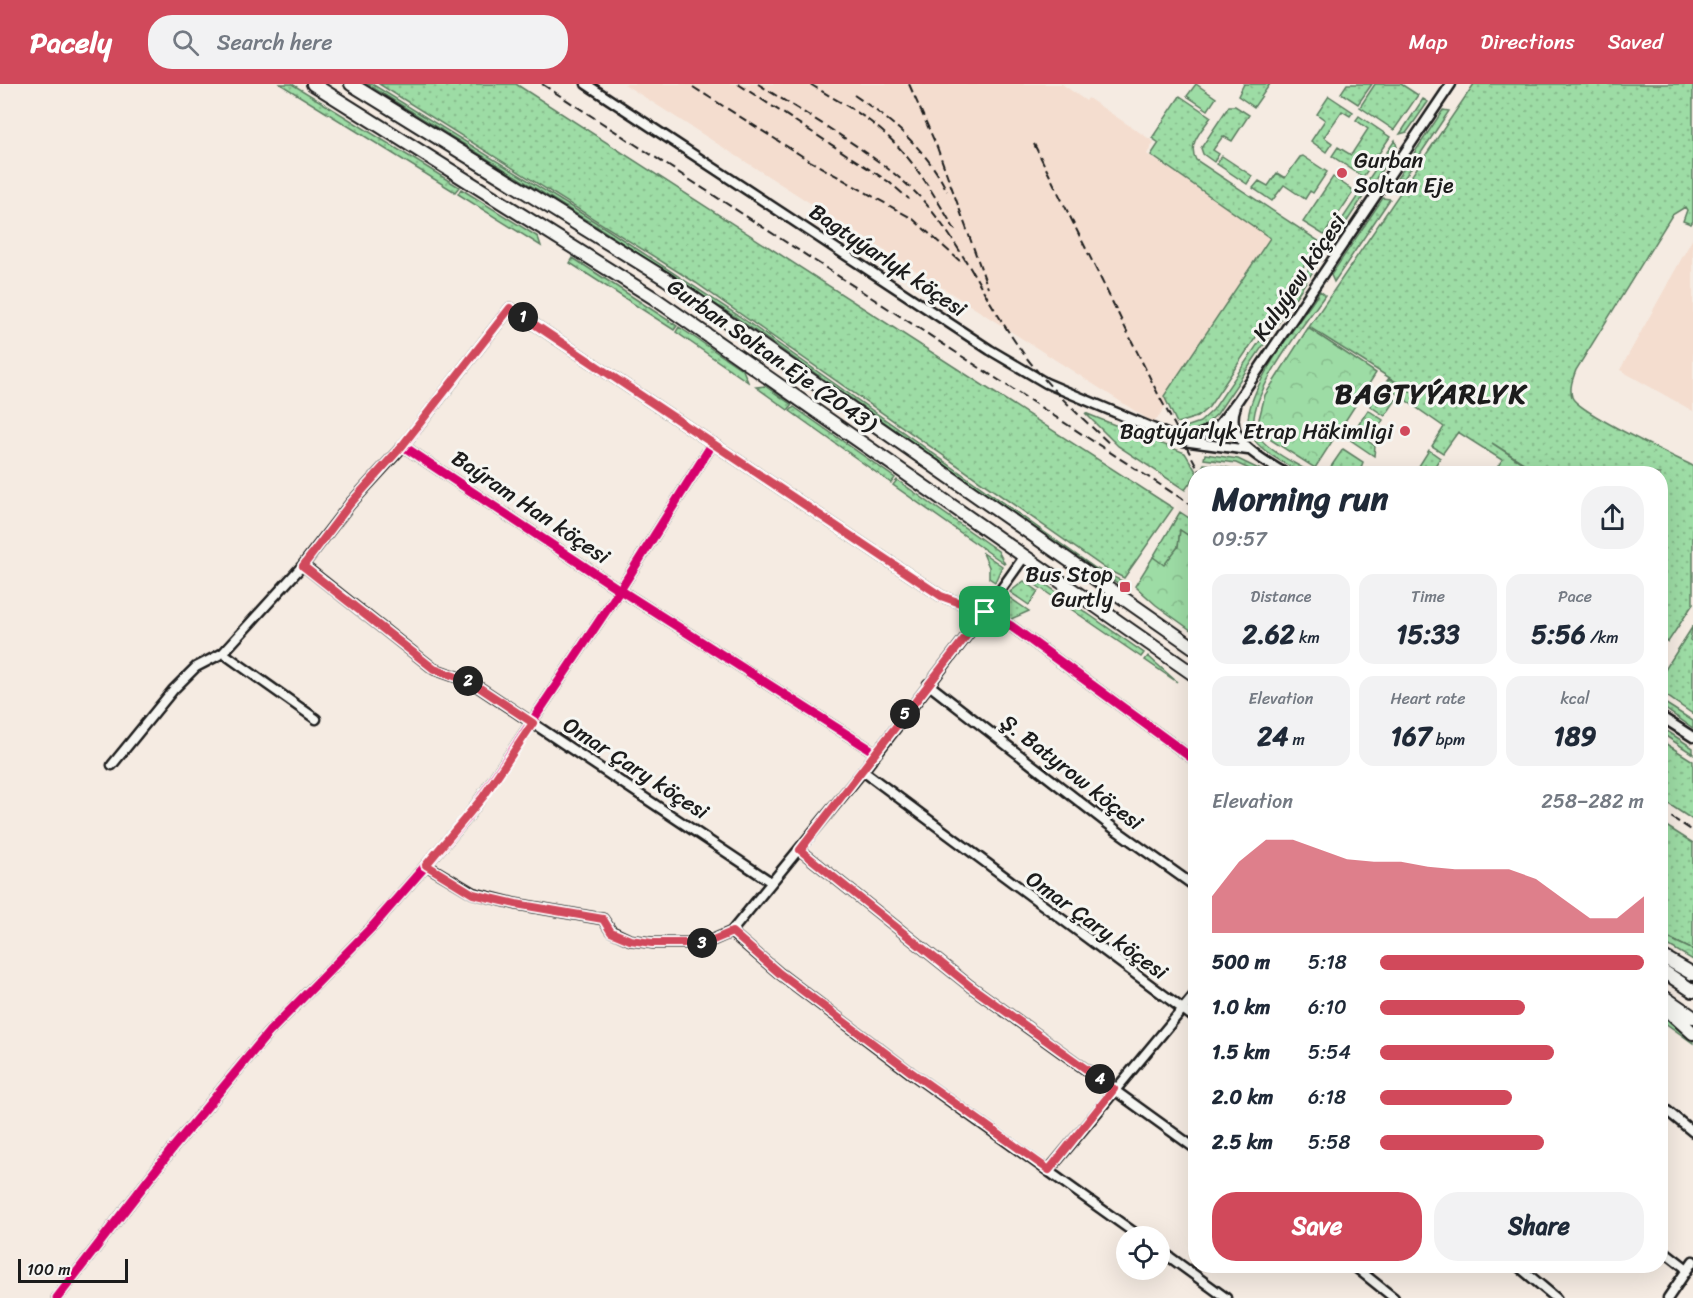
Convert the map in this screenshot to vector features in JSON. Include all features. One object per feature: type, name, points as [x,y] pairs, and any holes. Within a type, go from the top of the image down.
[{"type":"highway","name":"Gurban Soltan Eje (2043)","points":[[313,84],[654,298],[1188,670]]},
{"type":"highway","name":"Gurban Soltan Eje (2043)","points":[[351,84],[666,279],[1188,643]]},
{"type":"highway","points":[[365,116],[375,100]]},
{"type":"highway","points":[[1668,960],[1693,974]]},
{"type":"highway","points":[[1668,974],[1693,991]]},
{"type":"highway","points":[[1668,1000],[1693,1017]]},
{"type":"highway","points":[[1668,1010],[1693,1033]]},
{"type":"street","name":"Bagtyýarlyk köçesi","points":[[586,84],[1046,383],[1183,441],[1248,450]]},
{"type":"street","name":"Kulyýew köçesi","points":[[1183,441],[1214,429],[1238,400],[1451,84]]},
{"type":"street","points":[[112,765],[188,674],[196,667],[223,653],[303,566],[350,504],[402,446],[510,308],[941,596],[985,612],[1011,626],[1188,755]]},
{"type":"street","points":[[1238,400],[1234,410],[1235,426],[1241,442],[1248,450],[1273,466]]},
{"type":"street","points":[[57,1298],[172,1149],[275,1025],[373,926],[483,797],[620,590],[713,443]]},
{"type":"street","name":"Baýram Han köçesi","points":[[402,446],[620,590],[876,753]]},
{"type":"street","points":[[426,865],[473,894],[603,919],[611,932],[630,940],[706,943],[732,932],[862,771],[985,612],[1024,557]]},
{"type":"street","name":"Omar Çary köçesi","points":[[303,566],[434,669],[471,682],[771,882]]},
{"type":"street","points":[[223,653],[316,719]]},
{"type":"street","name":"Ş. Batyrow köçesi","points":[[928,684],[1116,830],[1188,881]]},
{"type":"street","points":[[1668,721],[1693,737]]},
{"type":"street","name":"Omar Çary köçesi","points":[[862,771],[1188,1014]]},
{"type":"street","points":[[800,850],[970,986],[1188,1143]]},
{"type":"street","points":[[732,932],[762,960],[892,1058],[1126,1226]]},
{"type":"street","points":[[1049,1170],[1188,1003]]},
{"type":"street","points":[[1668,1112],[1693,1132]]},
{"type":"street","points":[[1668,1254],[1688,1269]]},
{"type":"street","points":[[1170,1257],[1188,1270]]},
{"type":"street","points":[[1668,1298],[1693,1261]]},
{"type":"street","points":[[1192,1273],[1226,1298]]},
{"type":"street","points":[[1363,1273],[1394,1298]]},
{"type":"street","points":[[1526,1273],[1556,1298]]},
{"type":"shaded area","points":[[624,84],[1062,84],[1086,101],[1088,98],[1154,142],[1147,154],[1278,241],[1154,423]]},
{"type":"shaded area","points":[[1693,238],[1693,411],[1620,370]]},
{"type":"green space","points":[[280,84],[292,84],[459,187],[455,192]]},
{"type":"green space","points":[[367,84],[372,84],[605,228],[739,316],[1095,568],[1122,581],[1120,584],[1094,570],[737,318],[604,231]]},
{"type":"green space","points":[[379,84],[516,84],[1173,508],[1124,578],[1106,569],[696,283]]},
{"type":"green space","points":[[1196,84],[1216,98],[1208,110],[1187,96]]},
{"type":"green space","points":[[1244,84],[1270,84],[1254,107],[1238,96]]},
{"type":"green space","points":[[1347,84],[1372,84],[1358,104],[1341,93]]},
{"type":"green space","points":[[1375,84],[1401,84],[1418,95],[1394,130],[1360,107]]},
{"type":"green space","points":[[1474,84],[1693,84],[1693,221],[1691,224],[1683,221],[1687,210],[1685,207],[1672,215],[1576,370],[1571,390],[1572,397],[1590,413],[1693,466],[1693,604],[1668,642],[1668,466],[1528,466],[1492,443],[1527,466],[1498,466],[1502,460],[1458,432],[1443,453],[1432,446],[1444,427],[1384,385],[1389,378],[1412,392],[1309,327]]},
{"type":"green space","points":[[1180,96],[1211,117],[1194,143],[1196,160],[1320,242],[1209,407],[1197,417],[1177,423],[1164,396],[1270,238],[1151,155],[1159,143],[1152,138]]},
{"type":"green space","points":[[1329,96],[1353,112],[1350,116],[1342,111],[1324,137],[1332,143],[1326,152],[1311,141],[1325,120],[1317,114]]},
{"type":"green space","points":[[1423,99],[1428,102],[1407,132],[1400,134]]},
{"type":"green space","points":[[1229,106],[1235,106],[1249,115],[1232,141],[1223,136],[1213,150],[1219,154],[1214,162],[1203,154],[1201,148]]},
{"type":"green space","points":[[1443,110],[1449,111],[1395,192],[1392,186]]},
{"type":"green space","points":[[1359,116],[1390,137],[1363,177],[1332,156],[1338,147],[1351,155],[1368,129],[1356,120]]},
{"type":"green space","points":[[1395,140],[1397,147],[1373,183],[1368,180]]},
{"type":"green space","points":[[1222,156],[1252,176],[1247,184],[1217,164]]},
{"type":"green space","points":[[1303,156],[1327,172],[1313,193],[1310,191],[1305,199],[1284,185],[1272,201],[1253,188],[1259,181],[1268,186],[1277,173],[1285,178]]},
{"type":"green space","points":[[1333,177],[1354,191],[1324,235],[1303,222]]},
{"type":"green space","points":[[461,189],[538,237],[541,246],[458,194]]},
{"type":"green space","points":[[1359,194],[1363,197],[1336,238],[1329,239]]},
{"type":"green space","points":[[1383,198],[1390,199],[1334,282],[1331,275]]},
{"type":"green space","points":[[1325,245],[1326,252],[1217,414],[1203,427],[1188,432],[1186,427],[1200,422],[1213,410]]},
{"type":"green space","points":[[573,258],[677,326],[674,330],[570,263]]},
{"type":"green space","points":[[1320,291],[1325,295],[1266,382],[1254,419],[1256,432],[1260,438],[1280,455],[1299,466],[1289,466],[1261,447],[1251,435],[1248,421],[1260,383],[1285,341]]},
{"type":"green space","points":[[679,327],[743,370],[748,382],[676,332]]},
{"type":"green space","points":[[1308,328],[1376,373],[1316,466],[1312,466],[1271,440],[1259,419],[1265,395]]},
{"type":"green space","points":[[765,386],[792,405],[788,410],[756,387]]},
{"type":"green space","points":[[1381,390],[1396,400],[1385,416],[1370,406]]},
{"type":"green space","points":[[794,407],[895,478],[891,483],[790,411]]},
{"type":"green space","points":[[1368,410],[1383,420],[1369,442],[1375,446],[1374,456],[1349,439]]},
{"type":"green space","points":[[1085,413],[1185,453],[1193,466],[1188,466],[1188,486],[1185,490],[1118,446]]},
{"type":"green space","points":[[1343,449],[1363,462],[1362,466],[1331,466]]},
{"type":"green space","points":[[1429,450],[1440,458],[1435,466],[1419,466]]},
{"type":"green space","points":[[1205,454],[1238,459],[1252,466],[1243,466],[1204,459]]},
{"type":"green space","points":[[897,480],[998,551],[1005,564],[893,485]]},
{"type":"green space","points":[[1180,512],[1188,517],[1188,535],[1180,530],[1178,547],[1164,566],[1153,557]]},
{"type":"green space","points":[[1180,530],[1188,535],[1188,628],[1156,605],[1135,586],[1153,557],[1164,565],[1178,547]]},
{"type":"green space","points":[[983,553],[1002,566],[995,582],[989,578],[989,567]]},
{"type":"green space","points":[[1027,579],[1042,582],[1144,653],[1141,657]]},
{"type":"green space","points":[[1024,581],[1038,591],[1029,605],[1010,592]]},
{"type":"green space","points":[[1007,596],[1029,611],[1009,620],[1001,616],[998,609]]},
{"type":"green space","points":[[1693,626],[1690,640],[1693,642],[1693,714],[1668,697],[1668,665]]},
{"type":"green space","points":[[1148,656],[1177,682],[1145,660]]},
{"type":"green space","points":[[1668,705],[1693,721],[1693,728],[1668,711]]},
{"type":"green space","points":[[1668,732],[1693,748],[1693,754],[1668,738]]},
{"type":"green space","points":[[1668,745],[1693,761],[1693,820],[1668,804]]},
{"type":"green space","points":[[1668,827],[1693,843],[1693,950],[1668,938]]},
{"type":"green space","points":[[1668,938],[1693,950],[1693,960],[1668,945]]},
{"type":"green space","points":[[1668,1019],[1693,1039],[1693,1043],[1668,1025]]},
{"type":"railway","points":[[542,84],[1188,503]]},
{"type":"railway","points":[[738,84],[889,182],[909,199]]},
{"type":"railway","points":[[758,84],[847,140],[911,188],[927,205],[954,242],[1026,357],[1056,392],[1111,445]]},
{"type":"railway","points":[[810,84],[861,115],[900,149],[920,175],[955,230]]},
{"type":"railway","points":[[909,84],[937,147],[988,288]]},
{"type":"railway","points":[[693,87],[810,161],[913,219],[960,261]]},
{"type":"railway","points":[[854,95],[895,125],[907,137],[929,162],[947,191]]},
{"type":"railway","points":[[1034,144],[1159,396],[1197,466]]},
{"type":"railway","points":[[1668,815],[1693,831]]},
{"type":"cycle path","points":[[876,753],[620,590],[403,446],[510,308],[941,596],[985,612],[1011,626],[1188,755]]},
{"type":"cycle path","points":[[57,1298],[172,1149],[269,1032],[373,926],[468,817],[620,590],[713,443]]},
{"type":"place","name":"Gurban Soltan Eje","points":[[1342,173]]},
{"type":"place","name":"Bagtyýarlyk Etrap Häkimligi","points":[[1405,431]]},
{"type":"place","name":"Bus Stop Gurtly","points":[[1125,587]]},
{"type":"district","name":"BAGTYÝARLYK","points":[[1431,393]]},
{"type":"route","points":[[510,308],[941,596],[985,612],[800,850],[970,986],[1114,1089],[1049,1170],[911,1072],[779,973],[732,932],[706,943],[652,943],[630,940],[611,932],[603,919],[473,894],[426,865],[468,817],[533,723],[471,682],[434,669],[303,566],[350,504],[402,446],[510,308]]}]
